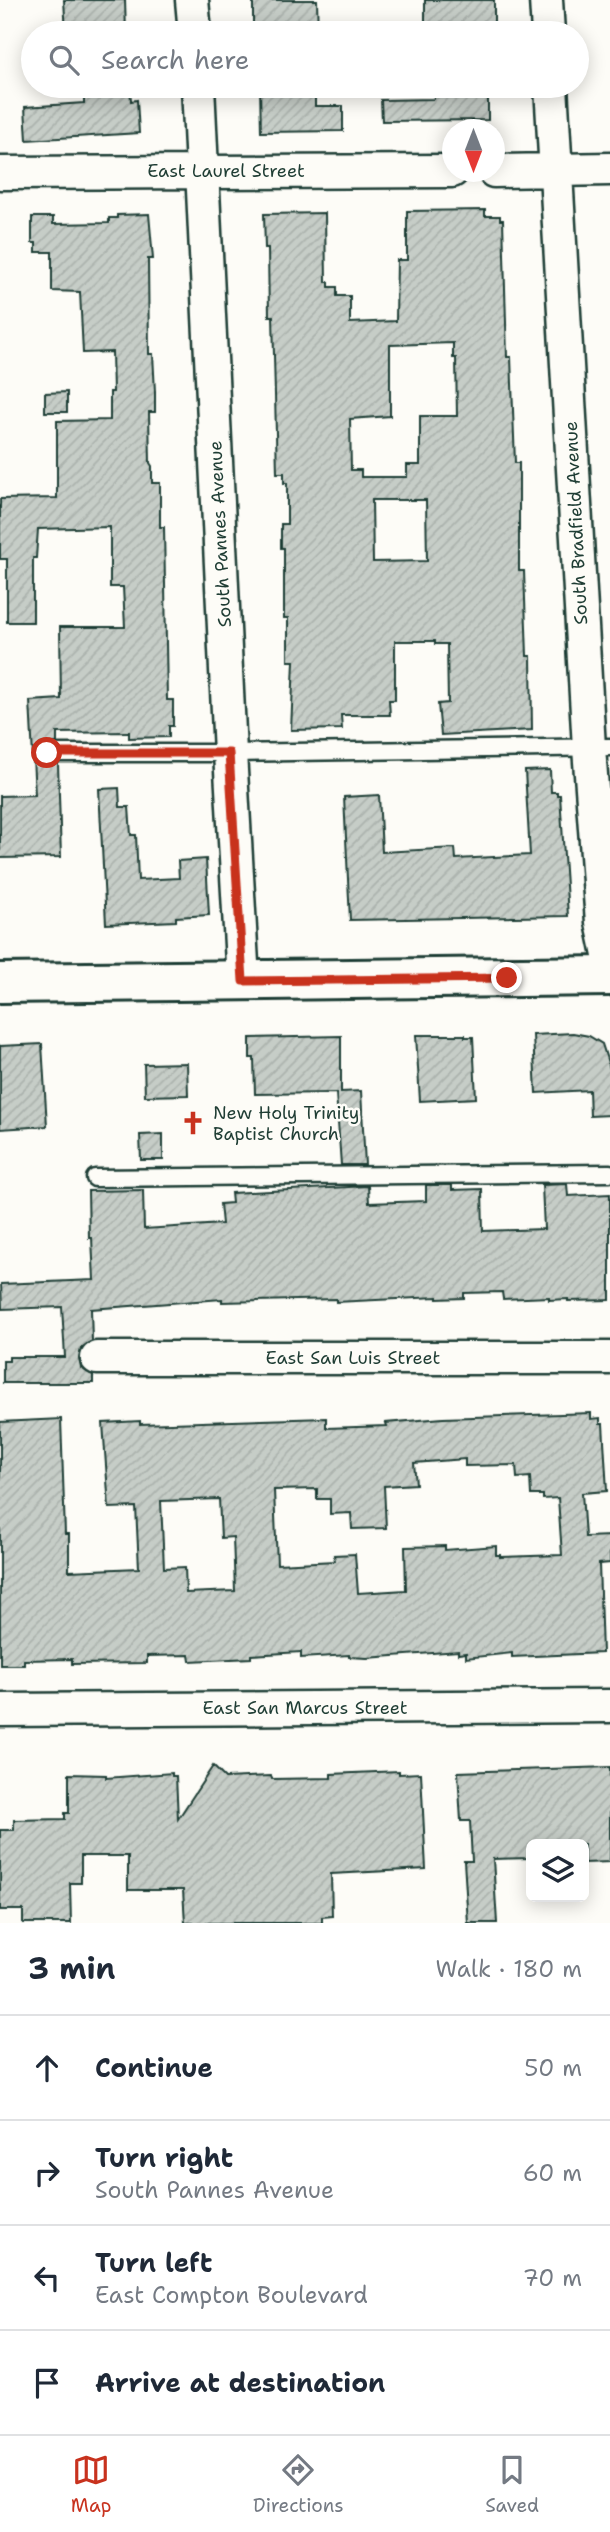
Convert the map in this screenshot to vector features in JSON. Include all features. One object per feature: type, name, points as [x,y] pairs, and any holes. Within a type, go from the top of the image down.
[{"type":"main road","points":[[0,983],[610,976]]},
{"type":"street","points":[[192,0],[194,21]]},
{"type":"street","points":[[547,0],[548,21]]},
{"type":"street","name":"South Pannes Avenue","points":[[199,98],[229,753],[243,981]]},
{"type":"street","name":"South Bradfield Avenue","points":[[552,98],[600,748],[602,922],[610,960]]},
{"type":"street","points":[[505,171],[610,169]]},
{"type":"street","name":"East Laurel Street","points":[[0,173],[442,171]]},
{"type":"street","name":"East San Luis Street","points":[[97,1358],[610,1358]]},
{"type":"street","name":"East San Marcus Street","points":[[0,1710],[610,1706]]},
{"type":"lane","points":[[47,753],[600,748]]},
{"type":"lane","points":[[95,1178],[610,1173]]},
{"type":"building","points":[[64,0],[125,0],[126,21],[65,21]]},
{"type":"building","points":[[253,0],[317,0],[318,21],[253,21]]},
{"type":"building","points":[[425,0],[494,0],[494,21],[425,21]]},
{"type":"building","points":[[84,98],[137,100],[139,133],[27,140],[25,107],[84,103]]},
{"type":"building","points":[[260,98],[315,98],[315,106],[343,106],[343,131],[261,132]]},
{"type":"building","points":[[488,98],[488,119],[382,121],[381,100]]},
{"type":"building","points":[[485,210],[485,216],[500,216],[500,220],[503,220],[507,357],[511,357],[515,463],[519,463],[519,571],[524,571],[527,656],[531,656],[532,730],[441,735],[438,704],[448,703],[447,644],[435,644],[435,641],[395,641],[395,700],[389,700],[390,715],[341,715],[342,729],[291,730],[294,661],[288,661],[288,618],[284,618],[284,548],[281,548],[281,524],[287,524],[287,483],[284,483],[284,473],[277,473],[273,316],[269,316],[268,248],[265,248],[264,214],[325,213],[326,282],[329,282],[329,287],[337,287],[337,296],[350,296],[350,323],[396,321],[397,260],[407,260],[407,211]],"holes":[[[453,343],[453,358],[456,358],[457,416],[420,416],[420,465],[407,465],[407,477],[361,477],[361,470],[351,470],[350,419],[390,416],[390,345]],[[372,500],[426,500],[427,561],[373,562]]]},
{"type":"building","points":[[149,214],[153,259],[148,259],[149,354],[153,354],[155,392],[155,412],[149,412],[150,463],[152,483],[160,483],[160,527],[164,527],[167,700],[173,700],[173,726],[169,726],[169,737],[129,738],[129,732],[57,733],[57,743],[41,744],[37,752],[38,759],[58,764],[61,857],[0,858],[0,796],[35,795],[30,701],[61,699],[60,627],[125,627],[123,587],[110,587],[110,527],[38,529],[36,558],[33,558],[33,622],[7,622],[7,559],[0,559],[0,499],[57,498],[57,421],[110,420],[110,392],[113,392],[112,352],[83,353],[80,292],[52,291],[52,252],[36,252],[36,243],[32,243],[32,217],[53,217],[53,224],[109,223],[109,218],[117,218],[117,215]]},
{"type":"building","points":[[67,392],[67,412],[45,412],[45,393]]},
{"type":"building","points":[[550,770],[551,792],[560,795],[568,916],[350,920],[344,797],[379,795],[382,852],[455,848],[456,859],[530,855],[525,771]]},
{"type":"building","points":[[119,788],[120,807],[129,807],[131,835],[136,835],[138,880],[179,878],[178,861],[206,859],[209,915],[176,917],[176,921],[106,924],[99,789]]},
{"type":"building","points":[[573,1033],[589,1036],[602,1044],[610,1069],[610,1115],[590,1116],[589,1090],[536,1093],[533,1035]]},
{"type":"building","points":[[416,1035],[473,1037],[476,1098],[420,1101]]},
{"type":"building","points":[[341,1036],[341,1092],[361,1091],[365,1165],[341,1165],[336,1093],[255,1094],[254,1058],[250,1058],[250,1038]]},
{"type":"building","points":[[42,1044],[47,1126],[0,1129],[0,1046]]},
{"type":"building","points":[[187,1063],[188,1095],[145,1096],[144,1064]]},
{"type":"building","points":[[163,1134],[163,1160],[141,1160],[140,1135]]},
{"type":"building","points":[[567,1184],[568,1196],[610,1194],[610,1300],[568,1301],[549,1300],[549,1297],[503,1299],[502,1292],[464,1293],[464,1298],[336,1302],[336,1299],[222,1302],[222,1299],[91,1309],[92,1341],[81,1348],[79,1359],[81,1368],[93,1375],[93,1383],[3,1383],[3,1361],[9,1361],[9,1357],[65,1357],[62,1307],[2,1309],[1,1284],[94,1280],[92,1238],[89,1238],[88,1191],[143,1190],[144,1229],[222,1224],[220,1204],[232,1203],[231,1193],[368,1186],[369,1203],[426,1201],[426,1185],[452,1185],[452,1190],[482,1189],[483,1231],[544,1229],[542,1185]]},
{"type":"building","points":[[591,1413],[591,1419],[600,1418],[600,1424],[603,1424],[607,1491],[582,1493],[585,1537],[610,1536],[610,1563],[599,1564],[602,1653],[512,1657],[512,1653],[466,1658],[466,1653],[458,1654],[458,1651],[367,1658],[349,1655],[301,1658],[301,1652],[190,1661],[189,1655],[147,1656],[147,1663],[72,1664],[72,1659],[24,1660],[24,1665],[0,1665],[0,1422],[61,1419],[69,1571],[139,1568],[136,1507],[109,1508],[103,1423],[326,1418],[326,1428],[387,1426],[386,1423],[443,1418]],"holes":[[[465,1459],[465,1466],[516,1465],[517,1478],[530,1477],[531,1495],[543,1495],[543,1499],[558,1498],[562,1555],[500,1557],[496,1555],[496,1546],[445,1550],[445,1546],[405,1547],[406,1590],[358,1593],[355,1554],[334,1555],[335,1561],[277,1564],[274,1490],[317,1489],[317,1499],[330,1499],[330,1514],[351,1513],[352,1529],[386,1528],[384,1486],[416,1484],[414,1463]],[[219,1499],[221,1538],[233,1537],[235,1591],[186,1593],[185,1567],[164,1568],[161,1501]]]},
{"type":"building","points":[[213,1766],[225,1778],[331,1778],[331,1774],[399,1771],[399,1774],[421,1773],[426,1869],[331,1874],[332,1916],[322,1917],[322,1923],[185,1923],[183,1890],[128,1890],[128,1856],[81,1856],[81,1883],[70,1883],[71,1923],[23,1923],[23,1910],[0,1910],[0,1830],[14,1830],[14,1820],[65,1819],[65,1813],[69,1813],[69,1774],[106,1775],[106,1778],[172,1773],[172,1776],[176,1776],[178,1819]]},
{"type":"building","points":[[610,1767],[610,1862],[589,1863],[589,1839],[526,1839],[526,1858],[493,1859],[497,1923],[468,1923],[464,1861],[472,1861],[470,1821],[461,1821],[458,1772]]},
{"type":"place","name":"New Holy Trinity Baptist Church","points":[[193,1123]]},
{"type":"route","points":[[47,753],[229,753],[243,981],[507,978]]}]
